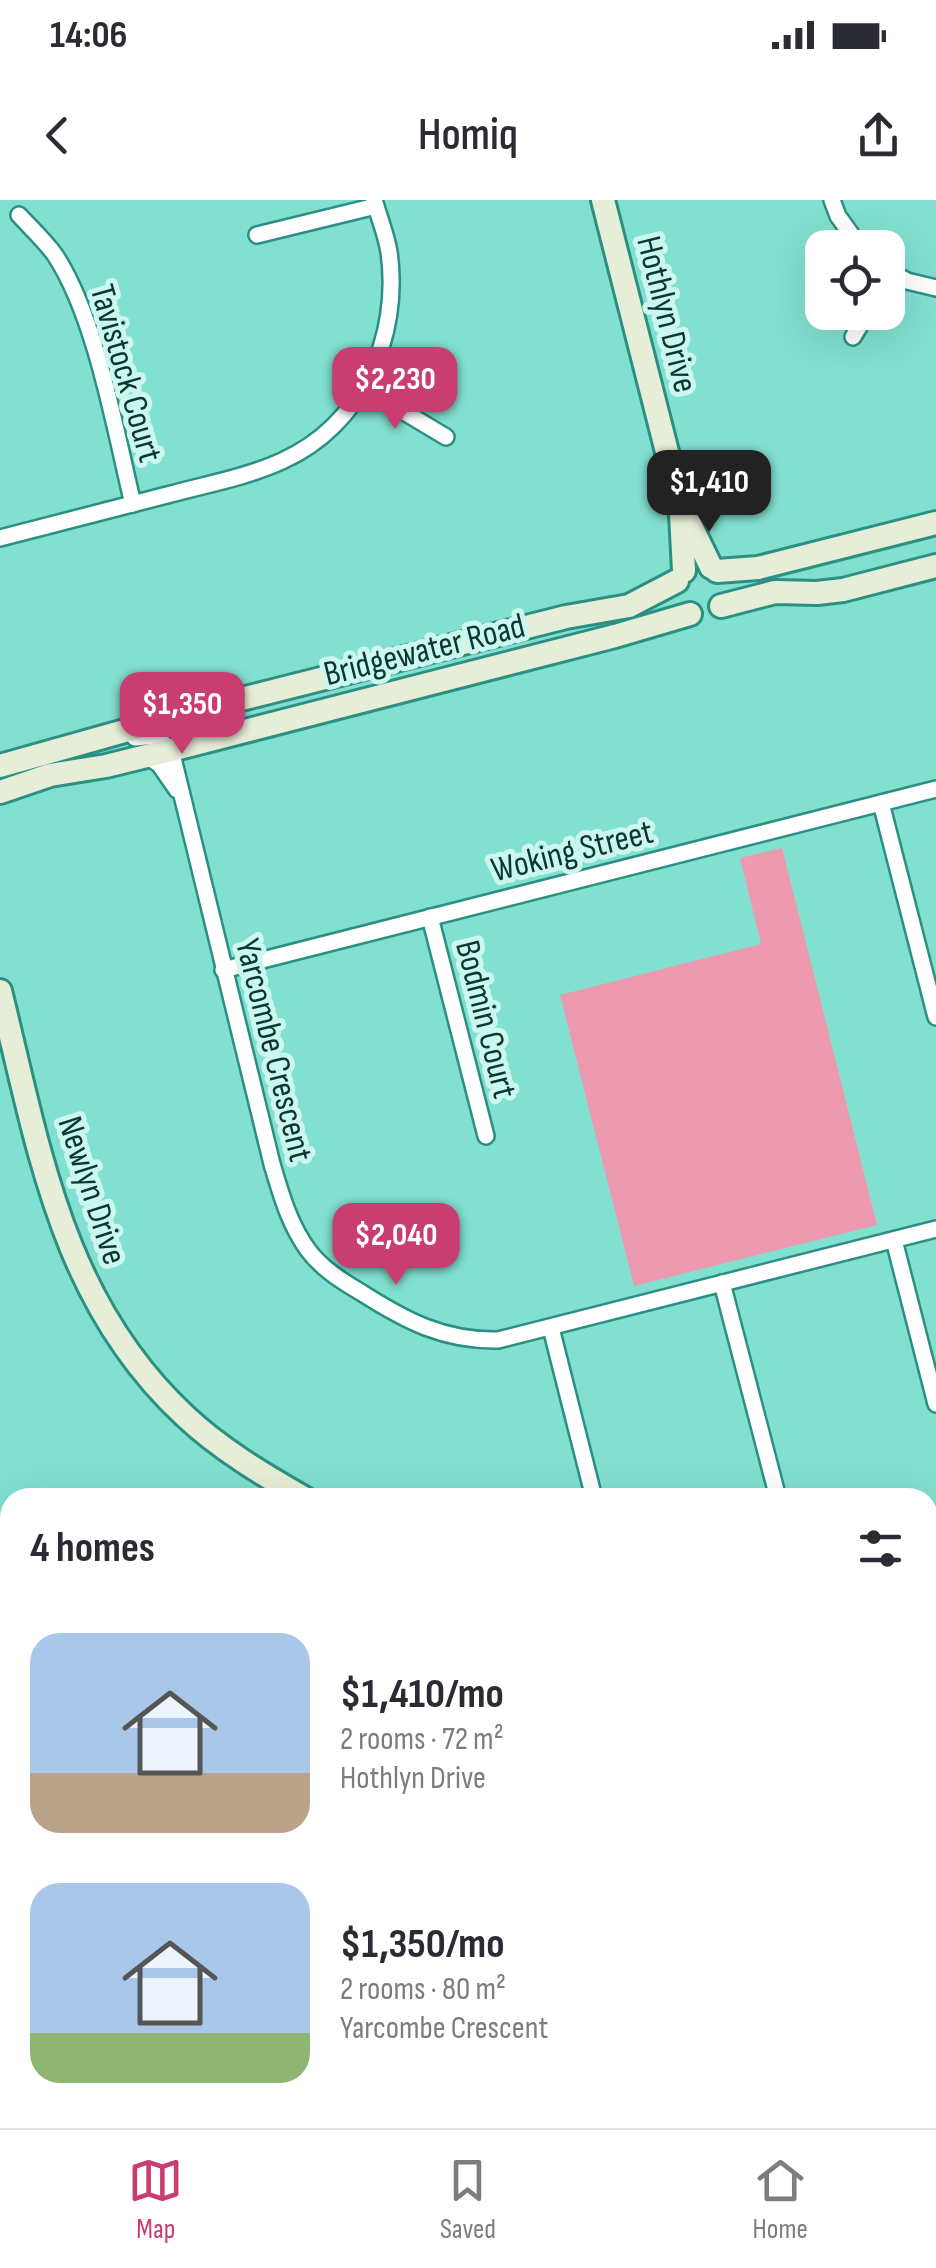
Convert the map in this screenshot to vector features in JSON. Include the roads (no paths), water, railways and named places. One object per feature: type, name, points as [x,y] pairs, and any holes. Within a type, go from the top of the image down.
[{"type":"street","name":"Hothlyn Drive","points":[[603,200],[680,503],[714,569]]},
{"type":"street","points":[[832,200],[848,230]]},
{"type":"street","points":[[0,538],[236,477],[283,461],[328,433],[366,389],[380,353],[391,303],[389,250],[375,203],[257,235]]},
{"type":"street","name":"Tavistock Court","points":[[19,216],[54,253],[74,289],[87,322],[133,504]]},
{"type":"street","points":[[905,279],[936,288]]},
{"type":"street","points":[[852,337],[856,330]]},
{"type":"street","points":[[366,389],[446,437]]},
{"type":"street","name":"Hothlyn Drive","points":[[680,503],[681,576]]},
{"type":"street","points":[[936,523],[756,569],[698,565],[681,576],[678,604],[690,614],[707,616],[722,606],[775,592],[817,594],[844,590],[936,566]]},
{"type":"street","points":[[714,569],[725,583],[722,606]]},
{"type":"street","name":"Bridgewater Road","points":[[0,766],[75,743],[566,617],[614,610],[681,576]]},
{"type":"street","name":"Bridgewater Road","points":[[0,792],[50,775],[171,750],[690,614]]},
{"type":"street","points":[[75,743],[97,747],[150,735],[171,750]]},
{"type":"street","name":"Yarcombe Crescent","points":[[171,750],[281,1197],[311,1254],[354,1289],[407,1321],[437,1333],[498,1340],[936,1229]]},
{"type":"street","name":"Yarcombe Crescent","points":[[146,756],[159,764],[179,793]]},
{"type":"street","name":"Woking Street","points":[[223,970],[936,789]]},
{"type":"street","points":[[881,803],[936,1018]]},
{"type":"street","name":"Bodmin Court","points":[[430,917],[486,1136]]},
{"type":"street","name":"Newlyn Drive","points":[[2,1010],[56,1212],[79,1270],[109,1325],[143,1372],[185,1416],[227,1450],[288,1488]]},
{"type":"street","points":[[894,1240],[936,1404]]},
{"type":"street","points":[[722,1283],[775,1488]]},
{"type":"street","points":[[550,1328],[591,1488]]}]
